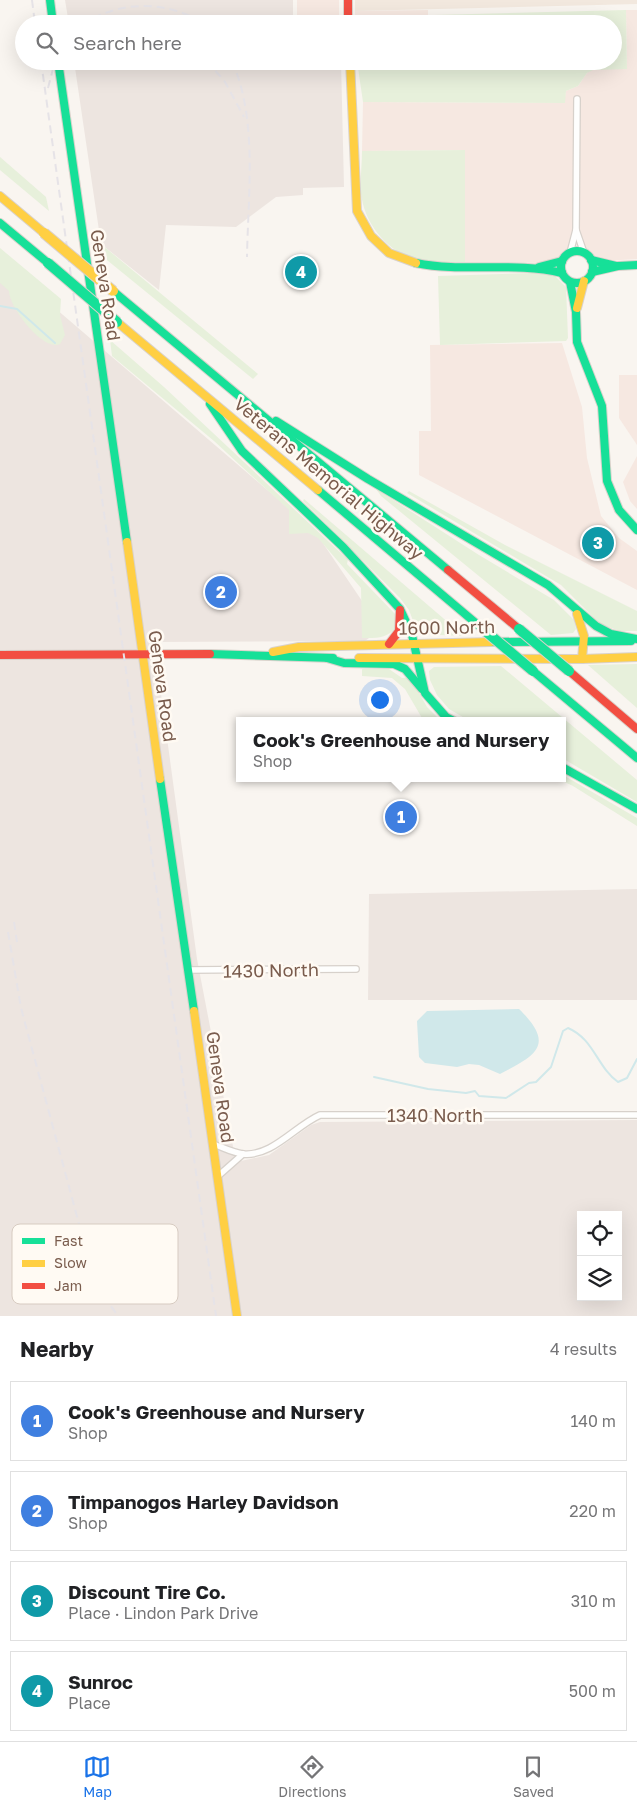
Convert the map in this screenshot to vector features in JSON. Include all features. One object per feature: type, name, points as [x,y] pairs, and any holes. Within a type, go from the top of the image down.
[{"type":"main road","points":[[50,0],[52,15]]},
{"type":"main road","points":[[348,0],[348,15]]},
{"type":"main road","name":"Geneva Road","points":[[59,70],[141,654],[237,1316]]},
{"type":"main road","points":[[350,70],[357,211],[368,232],[378,245],[399,260],[432,268],[537,267],[562,261],[570,253],[587,256],[618,266]]},
{"type":"main road","name":"Veterans Memorial Highway","points":[[0,196],[637,729]]},
{"type":"main road","name":"Veterans Memorial Highway","points":[[0,223],[637,758]]},
{"type":"main road","points":[[587,256],[592,272]]},
{"type":"main road","points":[[562,261],[562,273]]},
{"type":"main road","points":[[576,312],[584,281],[592,272],[618,266],[637,265]]},
{"type":"main road","points":[[537,267],[562,273],[570,282],[576,312],[577,342],[602,406],[607,481],[619,510],[637,530]]},
{"type":"main road","points":[[570,282],[584,281]]},
{"type":"main road","points":[[202,393],[242,451],[343,547],[400,609],[410,626],[425,693]]},
{"type":"main road","points":[[243,400],[368,479],[548,585],[604,631],[637,640]]},
{"type":"main road","points":[[570,603],[585,629],[582,660]]},
{"type":"main road","points":[[389,644],[399,631],[402,617],[400,609]]},
{"type":"main road","name":"1600 North","points":[[258,654],[299,647],[414,643],[637,640]]},
{"type":"main road","name":"1600 North","points":[[0,656],[258,654],[327,658],[582,660],[637,657]]},
{"type":"main road","points":[[327,658],[344,663],[394,664],[405,669],[446,717]]},
{"type":"main road","points":[[566,769],[637,809]]},
{"type":"street","points":[[570,253],[576,230],[577,99]]},
{"type":"street","points":[[576,230],[587,256]]},
{"type":"street","name":"1430 North","points":[[187,970],[356,969]]},
{"type":"street","name":"1340 North","points":[[243,1154],[270,1148],[303,1123],[320,1115],[637,1115]]},
{"type":"street","points":[[213,1144],[243,1154]]},
{"type":"street","points":[[217,1177],[243,1154]]},
{"type":"shaded area","points":[[65,0],[293,0],[293,15],[68,15]]},
{"type":"shaded area","points":[[297,0],[339,0],[339,15],[297,15]]},
{"type":"shaded area","points":[[355,0],[637,0],[637,4],[355,11]]},
{"type":"shaded area","points":[[428,10],[428,15],[355,15],[355,11]]},
{"type":"shaded area","points":[[626,10],[637,10],[637,259],[604,261],[589,254],[582,240],[571,240],[566,253],[547,263],[465,262],[464,150],[362,151],[363,102],[564,103],[566,91],[578,86],[587,73],[592,70],[627,69]]},
{"type":"shaded area","points":[[75,70],[341,70],[344,187],[303,188],[303,195],[276,197],[236,227],[166,225],[159,290],[101,244]]},
{"type":"shaded area","points":[[0,261],[314,530],[381,629],[365,641],[154,642],[197,959],[236,1162],[269,1155],[311,1125],[320,1122],[637,1120],[637,1316],[0,1316]]},
{"type":"shaded area","points":[[562,343],[582,407],[587,458],[601,516],[619,538],[637,551],[637,590],[419,475],[419,431],[431,431],[430,345]]},
{"type":"shaded area","points":[[619,375],[637,375],[637,445],[619,418]]},
{"type":"shaded area","points":[[637,456],[637,509],[630,501],[623,482]]},
{"type":"shaded area","points":[[637,889],[637,1000],[368,1000],[369,894]]},
{"type":"green space","points":[[626,10],[627,69],[622,69],[622,15],[434,15]]},
{"type":"green space","points":[[358,70],[593,70],[587,73],[578,86],[566,91],[565,103],[363,102]]},
{"type":"green space","points":[[465,150],[465,262],[439,262],[414,259],[394,249],[378,234],[363,204],[361,193],[362,151]]},
{"type":"green space","points":[[0,157],[46,197],[49,211],[0,170]]},
{"type":"green space","points":[[101,244],[258,374],[253,379],[102,256]]},
{"type":"green space","points":[[0,248],[61,299],[60,315],[65,335],[60,344],[53,345],[36,335],[21,317],[10,298],[9,291],[0,283]]},
{"type":"green space","points":[[553,274],[566,287],[568,338],[566,341],[440,345],[438,276]]},
{"type":"green space","points":[[110,340],[164,387],[348,559],[347,564],[396,615],[397,626],[393,630],[385,636],[362,638],[361,588],[318,538],[308,533],[289,534],[289,510],[214,441],[112,356]]},
{"type":"green space","points":[[376,489],[479,555],[554,600],[574,620],[576,629],[573,633],[551,635],[381,496]]},
{"type":"green space","points":[[409,491],[505,545],[637,611],[637,631],[620,631],[600,624],[561,585],[407,493]]},
{"type":"green space","points":[[304,499],[464,636],[418,634],[409,610],[400,598],[303,501]]},
{"type":"green space","points":[[637,664],[637,708],[588,665]]},
{"type":"green space","points":[[501,666],[562,717],[463,717],[449,709],[437,695],[430,680],[429,671],[434,667]]},
{"type":"green space","points":[[362,669],[389,669],[402,678],[410,677],[427,707],[437,717],[421,717],[405,689],[392,678],[362,676]]},
{"type":"green space","points":[[566,720],[637,780],[637,802],[566,760]]},
{"type":"green space","points":[[566,777],[637,818],[637,826],[564,782]]},
{"type":"water","points":[[519,1009],[537,1032],[539,1040],[537,1048],[532,1055],[500,1074],[479,1065],[469,1064],[457,1067],[425,1063],[419,1057],[417,1021],[427,1011]]},
{"type":"waterway","points":[[0,306],[17,309],[55,343]]},
{"type":"waterway","points":[[374,1077],[428,1089],[466,1093],[475,1091],[479,1096],[506,1098],[529,1083],[536,1082],[551,1067],[563,1031],[568,1028],[584,1039],[605,1069],[618,1082],[627,1078],[637,1059]]},
{"type":"railway","points":[[32,0],[34,15]]},
{"type":"railway","points":[[100,15],[113,10],[144,6],[175,10],[188,15]]},
{"type":"railway","points":[[42,70],[216,1316]]},
{"type":"railway","points":[[48,88],[53,70]]},
{"type":"railway","points":[[215,70],[225,82],[244,117]]},
{"type":"railway","points":[[235,70],[245,108],[250,158],[247,257]]},
{"type":"railway","points":[[14,922],[17,942]]},
{"type":"railway","points":[[8,932],[21,1008],[79,1224]]},
{"type":"railway","points":[[110,1304],[118,1316]]},
{"type":"traffic: fast","points":[[50,0],[52,15]]},
{"type":"traffic: fast","points":[[59,70],[127,542]]},
{"type":"traffic: fast","points":[[0,223],[48,263]]},
{"type":"traffic: fast","points":[[577,251],[583,252],[588,256],[592,261],[593,267],[592,273],[588,278],[583,282],[577,283],[571,282],[566,278],[562,273],[561,267],[562,261],[566,256],[571,252],[577,251]]},
{"type":"traffic: fast","points":[[591,260],[616,266]]},
{"type":"traffic: fast","points":[[539,267],[562,261]]},
{"type":"traffic: fast","points":[[48,263],[117,322]]},
{"type":"traffic: fast","points":[[416,263],[452,267],[526,268],[562,273]]},
{"type":"traffic: fast","points":[[592,272],[618,266],[637,265]]},
{"type":"traffic: fast","points":[[570,282],[576,312],[577,342],[602,406],[607,481],[619,510],[637,530]]},
{"type":"traffic: fast","points":[[113,291],[448,570]]},
{"type":"traffic: fast","points":[[210,404],[242,451],[343,547],[400,609],[412,635],[425,693],[446,717]]},
{"type":"traffic: fast","points":[[276,421],[368,479],[548,585],[596,626],[611,634],[637,639]]},
{"type":"traffic: fast","points":[[318,490],[484,630]]},
{"type":"traffic: fast","points":[[519,629],[569,671]]},
{"type":"traffic: fast","points":[[484,630],[533,671]]},
{"type":"traffic: fast","points":[[491,642],[631,641]]},
{"type":"traffic: fast","points":[[210,654],[333,658]]},
{"type":"traffic: fast","points":[[327,658],[344,663],[394,664],[405,669],[422,689]]},
{"type":"traffic: fast","points":[[533,671],[637,758]]},
{"type":"traffic: fast","points":[[566,769],[637,809]]},
{"type":"traffic: fast","points":[[160,779],[194,1011]]},
{"type":"traffic: slow","points":[[350,70],[357,211],[371,236],[389,253],[416,263]]},
{"type":"traffic: slow","points":[[0,196],[44,233]]},
{"type":"traffic: slow","points":[[44,233],[113,291]]},
{"type":"traffic: slow","points":[[577,308],[584,281]]},
{"type":"traffic: slow","points":[[117,322],[318,490]]},
{"type":"traffic: slow","points":[[127,542],[160,779]]},
{"type":"traffic: slow","points":[[577,614],[584,636],[582,659]]},
{"type":"traffic: slow","points":[[273,652],[299,647],[491,642]]},
{"type":"traffic: slow","points":[[359,658],[582,659],[637,657]]},
{"type":"traffic: slow","points":[[194,1011],[237,1316]]},
{"type":"traffic: jam","points":[[348,0],[348,15]]},
{"type":"traffic: jam","points":[[448,570],[519,629]]},
{"type":"traffic: jam","points":[[389,644],[399,631],[400,610]]},
{"type":"traffic: jam","points":[[0,655],[210,654]]},
{"type":"traffic: jam","points":[[569,671],[637,729]]},
{"type":"place","name":"Sunroc","points":[[301,272]]},
{"type":"place","name":"Discount Tire Co.","points":[[598,543]]},
{"type":"place","name":"Timpanogos Harley Davidson","points":[[221,592]]},
{"type":"place","name":"Cook's Greenhouse and Nursery","points":[[401,817]]}]
